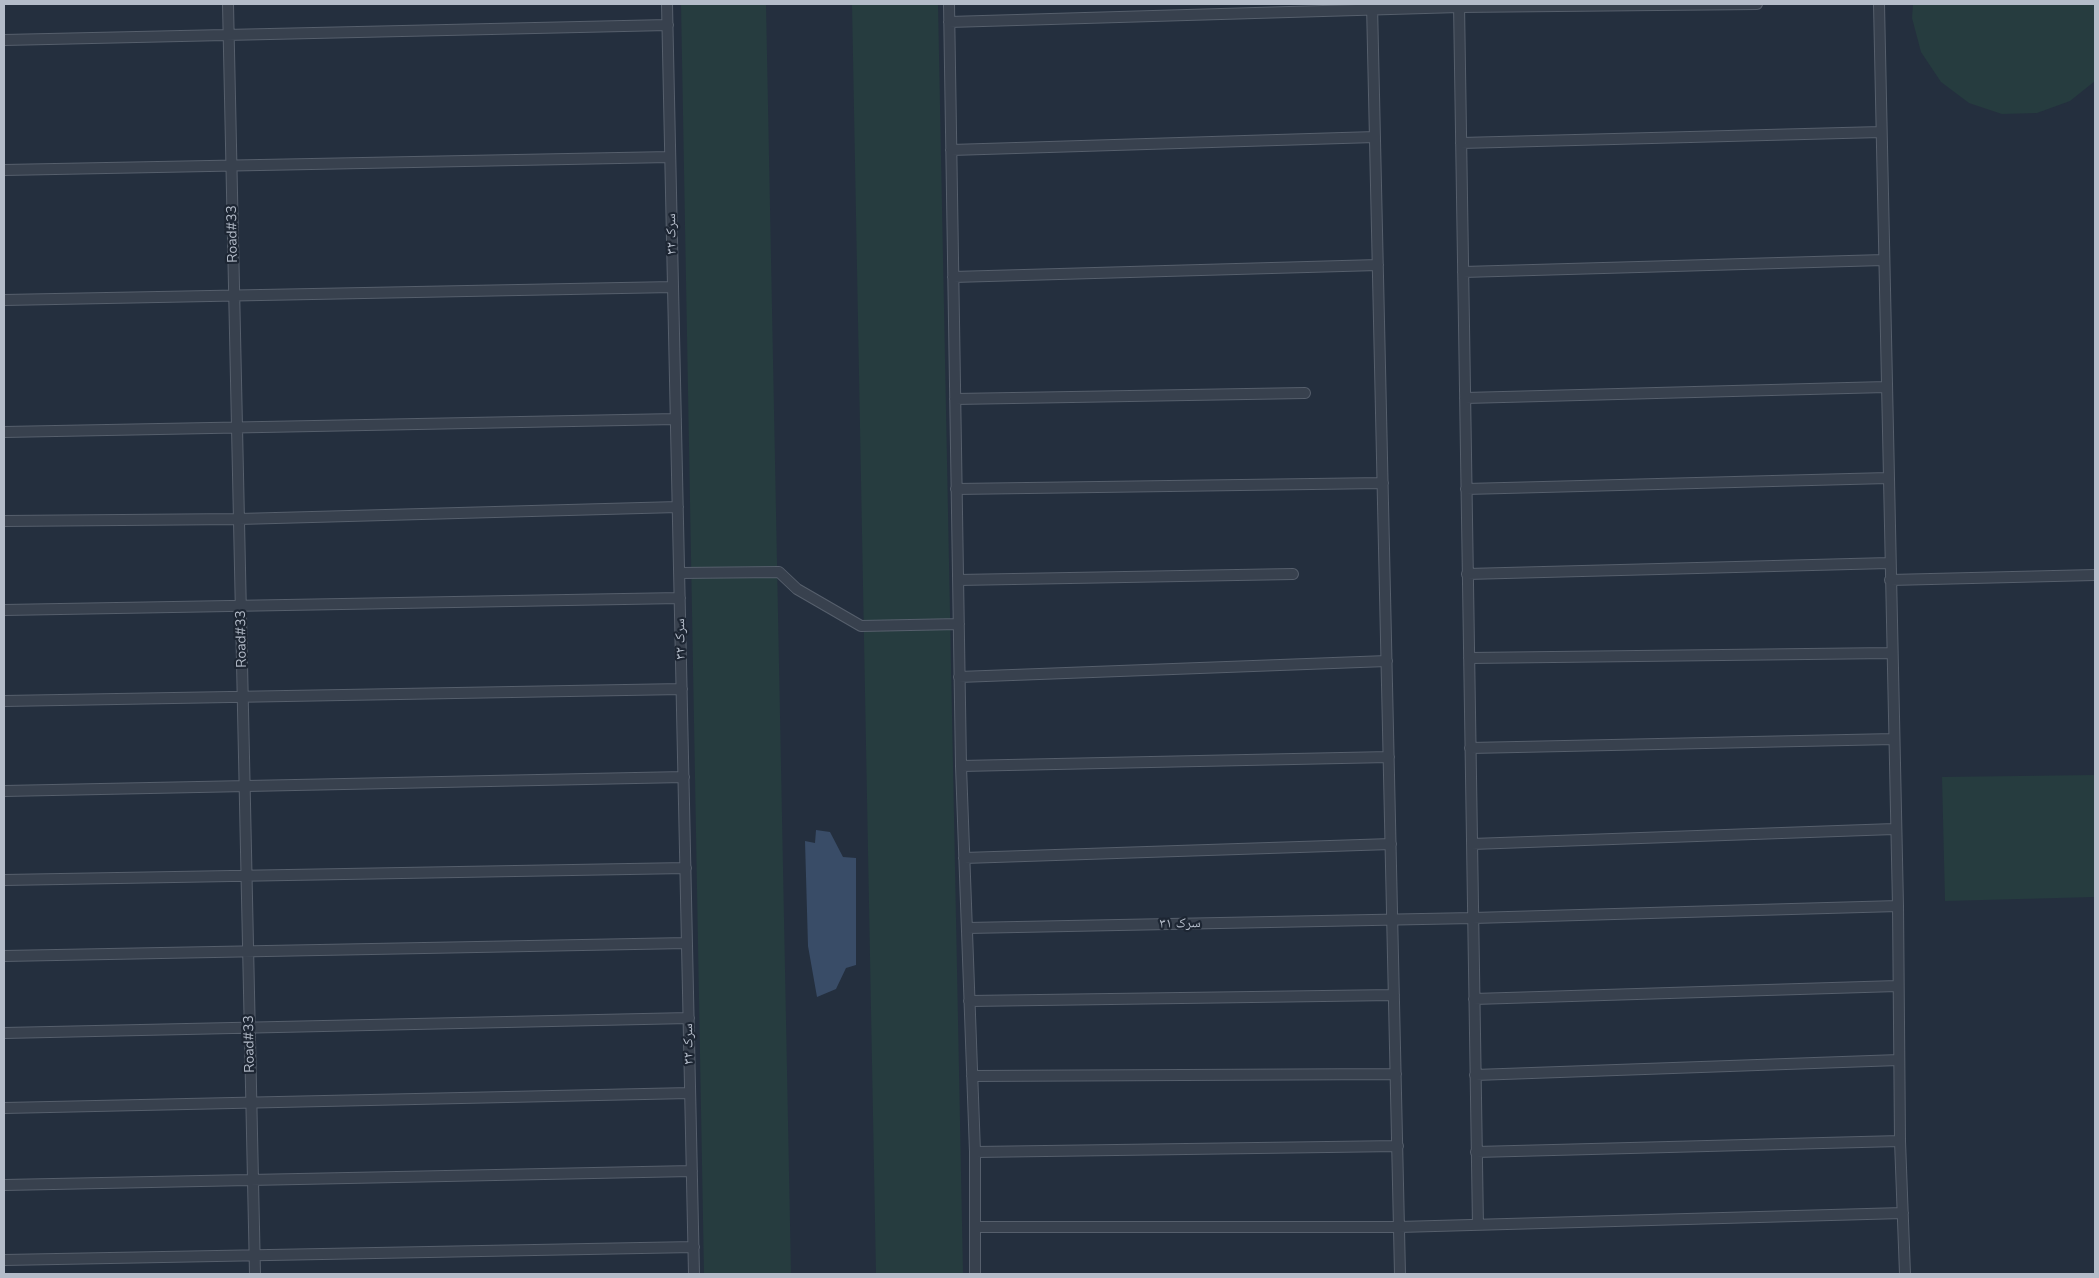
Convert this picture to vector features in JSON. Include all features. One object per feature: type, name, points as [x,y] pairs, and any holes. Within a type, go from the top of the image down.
[{"type":"street","name":"Road#33","points":[[228,4],[255,1274]]},
{"type":"street","name":"سرک ۳۲","points":[[667,4],[694,1274]]},
{"type":"street","points":[[949,4],[959,677],[968,1001],[975,1152],[975,1274]]},
{"type":"street","points":[[949,22],[1459,5],[1758,4]]},
{"type":"street","points":[[1879,4],[1894,740],[1894,829],[1898,906],[1897,986],[1900,1141],[1905,1274]]},
{"type":"street","points":[[1459,5],[1478,1225]]},
{"type":"street","points":[[1372,7],[1400,1274]]},
{"type":"street","points":[[4,40],[668,25]]},
{"type":"street","points":[[1461,143],[1881,132]]},
{"type":"street","points":[[951,150],[1375,137]]},
{"type":"street","points":[[4,170],[670,157]]},
{"type":"street","points":[[1463,272],[1884,260]]},
{"type":"street","points":[[953,277],[1378,265]]},
{"type":"street","points":[[4,300],[673,287]]},
{"type":"street","points":[[1465,398],[1886,387]]},
{"type":"street","points":[[955,399],[1305,393]]},
{"type":"street","points":[[4,432],[676,418]]},
{"type":"street","points":[[1466,489],[1888,478]]},
{"type":"street","points":[[956,489],[1383,483]]},
{"type":"street","points":[[4,521],[239,519],[678,507]]},
{"type":"street","points":[[1467,574],[1889,563]]},
{"type":"street","points":[[679,573],[779,572],[797,589],[861,626],[958,624]]},
{"type":"street","points":[[958,580],[1293,574]]},
{"type":"street","points":[[1890,580],[2095,575]]},
{"type":"street","points":[[4,610],[680,598]]},
{"type":"street","points":[[1469,658],[1891,652]]},
{"type":"street","points":[[959,677],[1387,661]]},
{"type":"street","points":[[4,701],[682,689]]},
{"type":"street","points":[[1470,748],[1894,740]]},
{"type":"street","points":[[961,766],[1389,757]]},
{"type":"street","points":[[4,791],[684,777]]},
{"type":"street","points":[[1472,844],[1894,829]]},
{"type":"street","points":[[964,858],[1391,844]]},
{"type":"street","points":[[4,880],[686,868]]},
{"type":"street","name":"سرک ۳۱","points":[[967,928],[1392,920],[1898,906]]},
{"type":"street","points":[[4,956],[687,942]]},
{"type":"street","points":[[1474,999],[1897,986]]},
{"type":"street","points":[[968,1001],[1394,995]]},
{"type":"street","points":[[4,1033],[689,1018]]},
{"type":"street","points":[[1475,1075],[1899,1060]]},
{"type":"street","points":[[972,1076],[1396,1074]]},
{"type":"street","points":[[4,1108],[690,1093]]},
{"type":"street","points":[[1476,1152],[1900,1141]]},
{"type":"street","points":[[975,1152],[1398,1146]]},
{"type":"street","points":[[4,1185],[692,1171]]},
{"type":"street","points":[[975,1227],[1399,1228],[1903,1213]]},
{"type":"street","points":[[4,1260],[694,1247]]},
{"type":"green space","points":[[681,4],[766,4],[791,1274],[704,1274]]},
{"type":"green space","points":[[852,4],[938,4],[963,1274],[876,1274]]},
{"type":"green space","points":[[1913,4],[2095,4],[2095,81],[2070,101],[2037,113],[2002,114],[1969,103],[1941,82],[1921,52],[1912,18]]},
{"type":"green space","points":[[2095,775],[2095,897],[1945,901],[1942,777]]},
{"type":"water","points":[[816,830],[830,832],[843,857],[856,858],[856,965],[846,968],[836,989],[817,997],[808,946],[805,841],[815,843]]}]
